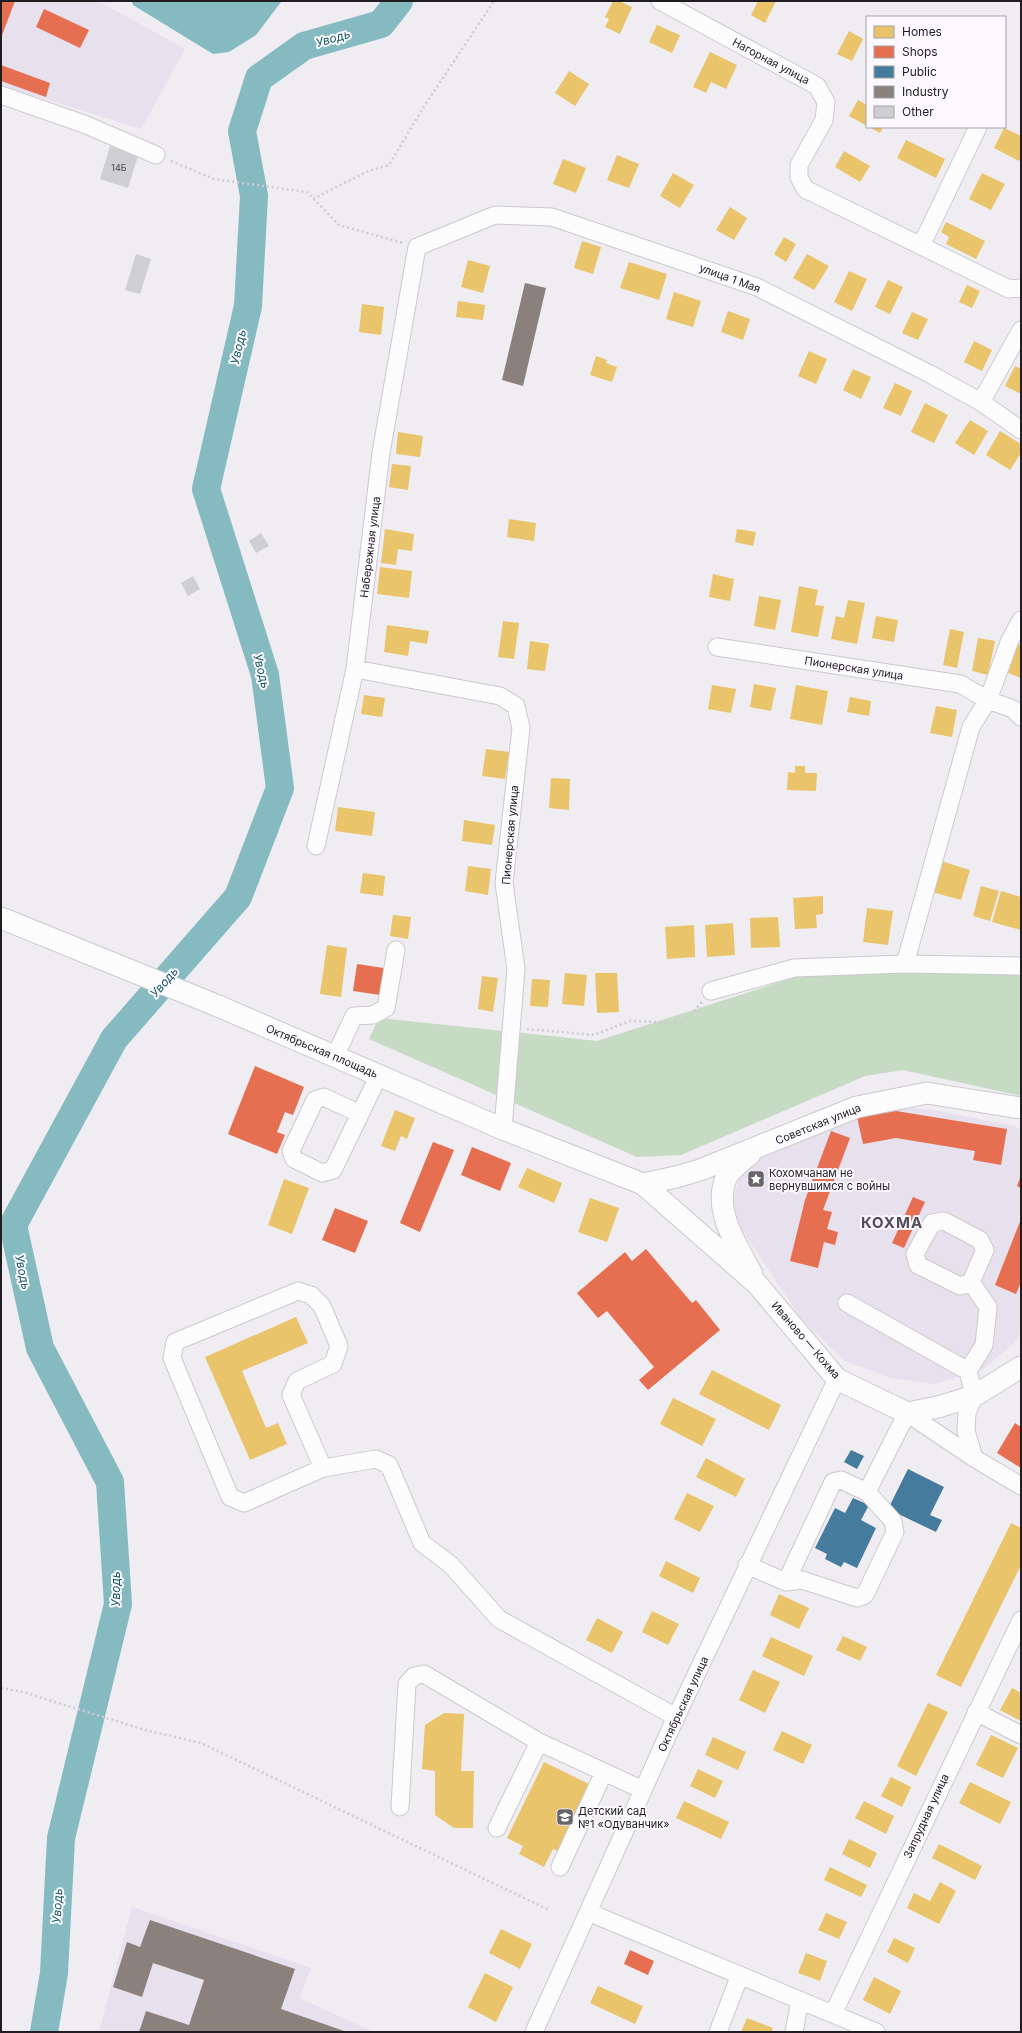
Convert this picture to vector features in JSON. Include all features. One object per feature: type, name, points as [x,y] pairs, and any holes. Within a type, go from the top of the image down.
[{"type":"main road","name":"Октябрьская площадь","points":[[1,918],[218,1006],[503,1129],[643,1184]]},
{"type":"main road","name":"Советская улица","points":[[643,1184],[676,1177],[760,1147],[857,1107],[927,1093],[1019,1109]]},
{"type":"main road","points":[[757,1284],[725,1218],[722,1198],[725,1180],[740,1162],[760,1147]]},
{"type":"main road","name":"Иваново — Кохма","points":[[643,1184],[757,1284],[837,1379],[907,1413]]},
{"type":"main road","points":[[907,1413],[938,1407],[974,1396],[1021,1367]]},
{"type":"street","name":"Нагорная улица","points":[[660,1],[817,86],[826,102],[824,120],[799,165],[799,177],[806,189],[1009,288],[1021,288]]},
{"type":"street","points":[[1,95],[84,124],[156,154]]},
{"type":"street","points":[[921,246],[978,128]]},
{"type":"street","name":"улица 1 Мая","points":[[417,247],[495,215],[552,217],[757,287],[930,374],[981,402],[1021,430]]},
{"type":"street","name":"Набережная улица","points":[[316,846],[355,669],[381,453],[417,247]]},
{"type":"street","points":[[981,402],[1021,330]]},
{"type":"street","points":[[905,964],[971,727],[988,700],[1010,640],[1021,620]]},
{"type":"street","name":"Пионерская улица","points":[[717,647],[960,684],[988,700],[1013,709],[1021,716]]},
{"type":"street","name":"Пионерская улица","points":[[355,669],[500,696],[516,706],[521,728],[504,884],[516,969],[503,1129]]},
{"type":"street","points":[[334,1056],[354,1016],[373,1015],[386,1008],[396,950]]},
{"type":"street","points":[[711,991],[794,968],[905,964],[1021,966]]},
{"type":"street","points":[[360,1114],[324,1097],[315,1100],[291,1151],[294,1159],[322,1173],[333,1170],[379,1075]]},
{"type":"street","points":[[971,1282],[988,1307],[984,1345],[968,1371],[974,1396],[967,1413],[966,1430],[974,1458]]},
{"type":"street","points":[[323,1468],[291,1395],[296,1381],[333,1364],[339,1346],[322,1306],[311,1295],[298,1291],[175,1342],[172,1358],[230,1497],[244,1503],[323,1468],[376,1459],[390,1465],[422,1542],[451,1565],[499,1619],[676,1717]]},
{"type":"street","points":[[847,1303],[968,1371]]},
{"type":"street","name":"Октябрьская улица","points":[[534,2032],[676,1717],[747,1565],[817,1425],[837,1379]]},
{"type":"street","points":[[867,1492],[907,1413],[974,1458],[1021,1486]]},
{"type":"street","points":[[747,1565],[786,1582],[802,1580],[857,1598],[865,1595],[895,1532],[893,1521],[867,1492],[841,1480],[833,1482],[786,1582]]},
{"type":"street","name":"Запрудная улица","points":[[833,2014],[1021,1620]]},
{"type":"street","points":[[400,1807],[406,1684],[414,1676],[424,1674],[539,1742],[643,1790]]},
{"type":"street","points":[[976,1712],[1021,1735]]},
{"type":"street","points":[[497,1828],[539,1742]]},
{"type":"street","points":[[560,1868],[604,1772]]},
{"type":"street","points":[[588,1912],[876,2032]]},
{"type":"street","points":[[718,2032],[740,1975]]},
{"type":"street","points":[[794,2032],[800,2000]]},
{"type":"path","points":[[313,199],[368,171],[389,165],[423,108],[494,1]]},
{"type":"path","points":[[156,154],[214,179],[307,192],[339,226],[417,247]]},
{"type":"path","points":[[511,1028],[594,1035],[630,1021],[683,1023],[711,991]]},
{"type":"path","points":[[1,1688],[23,1692],[145,1730],[201,1743],[549,1910]]},
{"type":"shaded area","points":[[1,1],[98,1],[185,49],[141,129],[1,85]]},
{"type":"shaded area","points":[[893,1106],[939,1111],[1015,1126],[1021,1130],[1021,1331],[1014,1343],[983,1369],[934,1384],[891,1378],[843,1360],[801,1318],[737,1223],[733,1201],[743,1165],[765,1151],[852,1114]]},
{"type":"shaded area","points":[[132,1907],[311,1968],[299,1998],[374,2032],[99,2032]]},
{"type":"green space","points":[[999,970],[1021,976],[1021,1096],[903,1070],[865,1076],[681,1155],[637,1157],[369,1039],[379,1018],[597,1041],[805,974]]},
{"type":"water","points":[[132,1],[281,2],[256,35],[229,52],[213,54],[133,5]]},
{"type":"building: Homes","points":[[613,1],[619,1],[632,7],[620,34],[605,27],[609,19],[605,17]]},
{"type":"building: Homes","points":[[758,1],[776,1],[765,23],[751,15]]},
{"type":"building: Homes","points":[[657,25],[680,35],[672,53],[649,42]]},
{"type":"building: Homes","points":[[849,31],[863,39],[852,61],[837,54]]},
{"type":"building: Homes","points":[[710,52],[737,65],[726,89],[711,82],[706,93],[693,87]]},
{"type":"building: Homes","points":[[569,71],[589,84],[575,106],[555,93]]},
{"type":"building: Homes","points":[[858,100],[866,104],[866,125],[849,116]]},
{"type":"building: Homes","points":[[871,128],[882,128],[880,133]]},
{"type":"building: Homes","points":[[1004,128],[1021,136],[1021,157],[1019,161],[994,148]]},
{"type":"building: Homes","points":[[906,140],[945,159],[936,178],[897,158]]},
{"type":"building: Homes","points":[[844,151],[870,166],[860,182],[835,167]]},
{"type":"building: Homes","points":[[617,155],[639,164],[629,188],[607,180]]},
{"type":"building: Homes","points":[[563,159],[586,168],[576,193],[553,184]]},
{"type":"building: Homes","points":[[673,173],[694,185],[680,208],[660,196]]},
{"type":"building: Homes","points":[[982,173],[1005,184],[991,210],[969,199]]},
{"type":"building: Homes","points":[[730,207],[747,218],[734,240],[716,230]]},
{"type":"building: Homes","points":[[946,222],[985,241],[976,259],[946,244],[949,237],[941,232]]},
{"type":"building: Homes","points":[[784,237],[796,244],[786,262],[774,254]]},
{"type":"building: Homes","points":[[582,241],[601,247],[593,274],[574,268]]},
{"type":"building: Homes","points":[[807,254],[829,266],[814,290],[793,278]]},
{"type":"building: Homes","points":[[468,260],[490,266],[483,293],[461,287]]},
{"type":"building: Homes","points":[[629,262],[667,274],[659,300],[620,288]]},
{"type":"building: Homes","points":[[849,271],[867,279],[852,311],[834,302]]},
{"type":"building: Homes","points":[[888,280],[903,287],[890,314],[875,307]]},
{"type":"building: Homes","points":[[967,285],[980,291],[972,308],[959,302]]},
{"type":"building: Homes","points":[[674,292],[701,301],[693,327],[666,319]]},
{"type":"building: Homes","points":[[458,301],[485,305],[483,320],[456,317]]},
{"type":"building: Homes","points":[[362,304],[384,307],[381,335],[359,332]]},
{"type":"building: Homes","points":[[728,311],[750,319],[743,340],[721,332]]},
{"type":"building: Homes","points":[[912,312],[928,319],[918,340],[902,333]]},
{"type":"building: Homes","points":[[974,341],[992,350],[982,371],[964,362]]},
{"type":"building: Homes","points":[[809,351],[827,359],[816,384],[798,376]]},
{"type":"building: Homes","points":[[596,356],[607,360],[606,363],[617,367],[612,382],[590,375]]},
{"type":"building: Homes","points":[[1015,366],[1021,369],[1021,394],[1005,386]]},
{"type":"building: Homes","points":[[853,369],[871,377],[861,399],[843,390]]},
{"type":"building: Homes","points":[[895,383],[912,391],[901,416],[883,408]]},
{"type":"building: Homes","points":[[925,403],[948,415],[934,443],[911,432]]},
{"type":"building: Homes","points":[[970,420],[988,431],[974,455],[955,443]]},
{"type":"building: Homes","points":[[1000,431],[1021,444],[1021,453],[1010,470],[986,455]]},
{"type":"building: Homes","points":[[398,432],[423,436],[420,457],[396,454]]},
{"type":"building: Homes","points":[[392,464],[411,466],[408,490],[389,487]]},
{"type":"building: Homes","points":[[509,519],[536,523],[534,541],[507,537]]},
{"type":"building: Homes","points":[[385,529],[414,534],[412,551],[398,549],[396,565],[381,563]]},
{"type":"building: Homes","points":[[737,529],[756,532],[753,546],[735,542]]},
{"type":"building: Homes","points":[[380,567],[412,571],[409,598],[377,594]]},
{"type":"building: Homes","points":[[713,574],[734,579],[730,601],[709,597]]},
{"type":"building: Homes","points":[[799,586],[818,590],[815,605],[824,606],[818,637],[791,632]]},
{"type":"building: Homes","points":[[759,596],[781,600],[775,630],[754,626]]},
{"type":"building: Homes","points":[[848,600],[865,603],[857,644],[831,639],[836,616],[844,618]]},
{"type":"building: Homes","points":[[876,616],[898,620],[894,642],[872,638]]},
{"type":"building: Homes","points":[[503,621],[519,623],[514,659],[498,657]]},
{"type":"building: Homes","points":[[387,625],[429,631],[427,644],[410,641],[408,656],[384,652]]},
{"type":"building: Homes","points":[[950,629],[964,632],[957,668],[943,665]]},
{"type":"building: Homes","points":[[978,638],[995,641],[988,675],[972,671]]},
{"type":"building: Homes","points":[[530,641],[549,644],[545,671],[527,669]]},
{"type":"building: Homes","points":[[1018,644],[1021,645],[1021,678],[1008,673]]},
{"type":"building: Homes","points":[[754,684],[776,688],[771,711],[750,707]]},
{"type":"building: Homes","points":[[712,685],[736,689],[731,713],[708,709]]},
{"type":"building: Homes","points":[[796,685],[828,691],[822,725],[790,719]]},
{"type":"building: Homes","points":[[364,695],[385,698],[382,717],[361,714]]},
{"type":"building: Homes","points":[[850,697],[871,701],[869,716],[847,712]]},
{"type":"building: Homes","points":[[936,706],[957,710],[952,737],[930,733]]},
{"type":"building: Homes","points":[[486,749],[509,752],[505,779],[482,776]]},
{"type":"building: Homes","points":[[795,766],[805,766],[805,773],[817,773],[816,791],[787,790],[788,772],[795,773]]},
{"type":"building: Homes","points":[[551,778],[570,779],[569,810],[549,808]]},
{"type":"building: Homes","points":[[338,807],[375,812],[372,836],[335,831]]},
{"type":"building: Homes","points":[[464,820],[495,825],[492,845],[462,841]]},
{"type":"building: Homes","points":[[941,861],[970,870],[961,900],[932,892]]},
{"type":"building: Homes","points":[[468,866],[491,869],[488,895],[465,891]]},
{"type":"building: Homes","points":[[363,873],[385,876],[383,896],[360,893]]},
{"type":"building: Homes","points":[[981,886],[999,891],[990,921],[973,916]]},
{"type":"building: Homes","points":[[1001,891],[1021,897],[1021,930],[992,922]]},
{"type":"building: Homes","points":[[823,896],[823,914],[816,915],[817,928],[795,929],[793,898]]},
{"type":"building: Homes","points":[[867,908],[893,911],[888,945],[863,942]]},
{"type":"building: Homes","points":[[393,915],[411,917],[408,939],[390,936]]},
{"type":"building: Homes","points":[[778,917],[780,947],[751,948],[750,918]]},
{"type":"building: Homes","points":[[733,923],[735,955],[707,957],[705,925]]},
{"type":"building: Homes","points":[[694,925],[695,957],[667,959],[665,927]]},
{"type":"building: Homes","points":[[327,945],[347,948],[341,997],[320,994]]},
{"type":"building: Homes","points":[[565,973],[587,975],[584,1006],[562,1004]]},
{"type":"building: Homes","points":[[595,973],[617,973],[619,1012],[597,1013]]},
{"type":"building: Homes","points":[[482,976],[498,978],[493,1012],[478,1009]]},
{"type":"building: Homes","points":[[532,979],[550,980],[548,1007],[530,1006]]},
{"type":"building: Homes","points":[[395,1110],[415,1118],[407,1139],[401,1136],[395,1151],[381,1146]]},
{"type":"building: Homes","points":[[527,1168],[562,1183],[554,1203],[518,1187]]},
{"type":"building: Homes","points":[[284,1179],[309,1188],[292,1234],[268,1225]]},
{"type":"building: Homes","points":[[590,1198],[619,1208],[607,1242],[578,1232]]},
{"type":"building: Homes","points":[[296,1317],[308,1343],[242,1371],[266,1428],[278,1423],[287,1444],[250,1460],[205,1357]]},
{"type":"building: Homes","points":[[712,1370],[781,1405],[769,1430],[699,1394]]},
{"type":"building: Homes","points":[[673,1398],[716,1419],[702,1446],[660,1424]]},
{"type":"building: Homes","points":[[706,1458],[745,1479],[736,1497],[696,1477]]},
{"type":"building: Homes","points":[[687,1493],[714,1506],[700,1532],[674,1519]]},
{"type":"building: Homes","points":[[1011,1523],[1021,1528],[1021,1565],[961,1687],[936,1675]]},
{"type":"building: Homes","points":[[666,1561],[700,1578],[693,1593],[659,1576]]},
{"type":"building: Homes","points":[[779,1594],[809,1608],[799,1629],[770,1615]]},
{"type":"building: Homes","points":[[652,1611],[679,1624],[668,1645],[642,1632]]},
{"type":"building: Homes","points":[[597,1618],[623,1632],[612,1653],[586,1640]]},
{"type":"building: Homes","points":[[843,1636],[867,1647],[860,1661],[836,1650]]},
{"type":"building: Homes","points":[[771,1637],[813,1656],[804,1676],[762,1656]]},
{"type":"building: Homes","points":[[753,1670],[780,1682],[765,1713],[739,1700]]},
{"type":"building: Homes","points":[[1012,1688],[1021,1693],[1021,1721],[1000,1710]]},
{"type":"building: Homes","points":[[928,1703],[948,1712],[916,1776],[897,1766]]},
{"type":"building: Homes","points":[[444,1713],[464,1714],[461,1771],[474,1771],[473,1828],[454,1828],[435,1815],[435,1771],[422,1769],[425,1725]]},
{"type":"building: Homes","points":[[782,1731],[812,1745],[803,1764],[773,1750]]},
{"type":"building: Homes","points":[[991,1735],[1018,1748],[1003,1778],[976,1765]]},
{"type":"building: Homes","points":[[713,1737],[746,1752],[738,1770],[705,1755]]},
{"type":"building: Homes","points":[[544,1762],[591,1785],[558,1851],[553,1849],[544,1867],[519,1854],[523,1846],[507,1838]]},
{"type":"building: Homes","points":[[698,1769],[723,1781],[715,1798],[690,1786]]},
{"type":"building: Homes","points":[[891,1777],[911,1787],[902,1807],[881,1796]]},
{"type":"building: Homes","points":[[970,1782],[1011,1802],[1000,1824],[959,1803]]},
{"type":"building: Homes","points":[[684,1801],[729,1822],[721,1839],[676,1818]]},
{"type":"building: Homes","points":[[864,1801],[894,1816],[886,1834],[855,1818]]},
{"type":"building: Homes","points":[[849,1839],[877,1853],[870,1868],[842,1854]]},
{"type":"building: Homes","points":[[939,1844],[982,1866],[975,1880],[932,1858]]},
{"type":"building: Homes","points":[[830,1867],[867,1885],[861,1897],[824,1880]]},
{"type":"building: Homes","points":[[940,1882],[956,1891],[939,1924],[907,1908],[914,1893],[930,1901]]},
{"type":"building: Homes","points":[[826,1913],[847,1922],[839,1939],[818,1930]]},
{"type":"building: Homes","points":[[501,1929],[532,1944],[520,1969],[489,1953]]},
{"type":"building: Homes","points":[[894,1938],[915,1948],[908,1963],[887,1952]]},
{"type":"building: Homes","points":[[806,1953],[827,1961],[820,1981],[798,1973]]},
{"type":"building: Homes","points":[[485,1973],[513,1987],[496,2022],[468,2007]]},
{"type":"building: Homes","points":[[874,1977],[901,1991],[890,2014],[863,2000]]},
{"type":"building: Homes","points":[[598,1986],[643,2006],[635,2024],[590,2003]]},
{"type":"building: Homes","points":[[747,2018],[773,2028],[771,2032],[741,2032]]},
{"type":"building: Shops","points":[[1,1],[15,1],[1,38]]},
{"type":"building: Shops","points":[[44,9],[89,30],[80,48],[36,27]]},
{"type":"building: Shops","points":[[1,65],[50,83],[46,97],[1,81]]},
{"type":"building: Shops","points":[[357,964],[384,968],[380,995],[353,991]]},
{"type":"building: Shops","points":[[255,1066],[304,1087],[293,1115],[285,1112],[277,1132],[285,1135],[277,1154],[228,1134]]},
{"type":"building: Shops","points":[[896,1111],[1007,1129],[1001,1165],[973,1160],[975,1151],[896,1138],[863,1144],[857,1117]]},
{"type":"building: Shops","points":[[831,1131],[850,1138],[823,1210],[832,1212],[827,1229],[838,1232],[835,1245],[824,1242],[818,1268],[790,1261],[805,1200]]},
{"type":"building: Shops","points":[[433,1142],[454,1150],[420,1232],[400,1223]]},
{"type":"building: Shops","points":[[472,1147],[511,1163],[500,1191],[461,1175]]},
{"type":"building: Shops","points":[[1021,1175],[1021,1188],[1017,1186]]},
{"type":"building: Shops","points":[[913,1197],[925,1202],[904,1248],[892,1243]]},
{"type":"building: Shops","points":[[335,1208],[368,1221],[355,1253],[322,1240]]},
{"type":"building: Shops","points":[[1021,1219],[1021,1282],[1016,1294],[995,1285]]},
{"type":"building: Shops","points":[[646,1249],[692,1303],[696,1300],[720,1330],[648,1390],[639,1380],[654,1367],[607,1311],[598,1318],[577,1293],[625,1252],[632,1261]]},
{"type":"building: Shops","points":[[1015,1423],[1021,1427],[1021,1468],[997,1453]]},
{"type":"building: Shops","points":[[630,1950],[654,1961],[648,1975],[624,1964]]},
{"type":"building: Public","points":[[851,1450],[864,1456],[857,1469],[844,1462]]},
{"type":"building: Public","points":[[908,1469],[944,1487],[930,1515],[942,1520],[936,1532],[888,1509]]},
{"type":"building: Public","points":[[853,1498],[869,1505],[861,1520],[876,1528],[857,1568],[844,1562],[841,1567],[825,1559],[827,1554],[815,1548],[835,1508],[845,1513]]},
{"type":"building: Industry","points":[[525,283],[546,288],[523,386],[502,380]]},
{"type":"building: Industry","points":[[150,1920],[295,1969],[281,2009],[347,2032],[139,2032],[146,2011],[189,2025],[204,1980],[153,1963],[142,1997],[113,1987],[127,1942],[140,1947]]},
{"type":"building: Other","points":[[110,146],[138,156],[128,188],[100,179]]},
{"type":"building: Other","points":[[136,254],[151,259],[140,294],[125,290]]},
{"type":"building: Other","points":[[261,533],[269,546],[256,553],[249,541]]},
{"type":"building: Other","points":[[193,576],[200,589],[188,596],[181,583]]},
{"type":"waterway","name":"Уводь","points":[[44,2032],[54,1973],[61,1838],[118,1604],[110,1482],[40,1348],[13,1225],[114,1039],[238,897],[280,788],[265,675],[206,489],[248,306],[254,196],[242,131],[259,78],[304,46],[381,24],[399,1]]},
{"type":"place","name":"Кохомчанам не вернувшимся с войны","points":[[756,1179]]},
{"type":"place","name":"Детский сад №1 «Одуванчик»","points":[[565,1817]]},
{"type":"district","name":"КОХМА","points":[[892,1222]]}]
